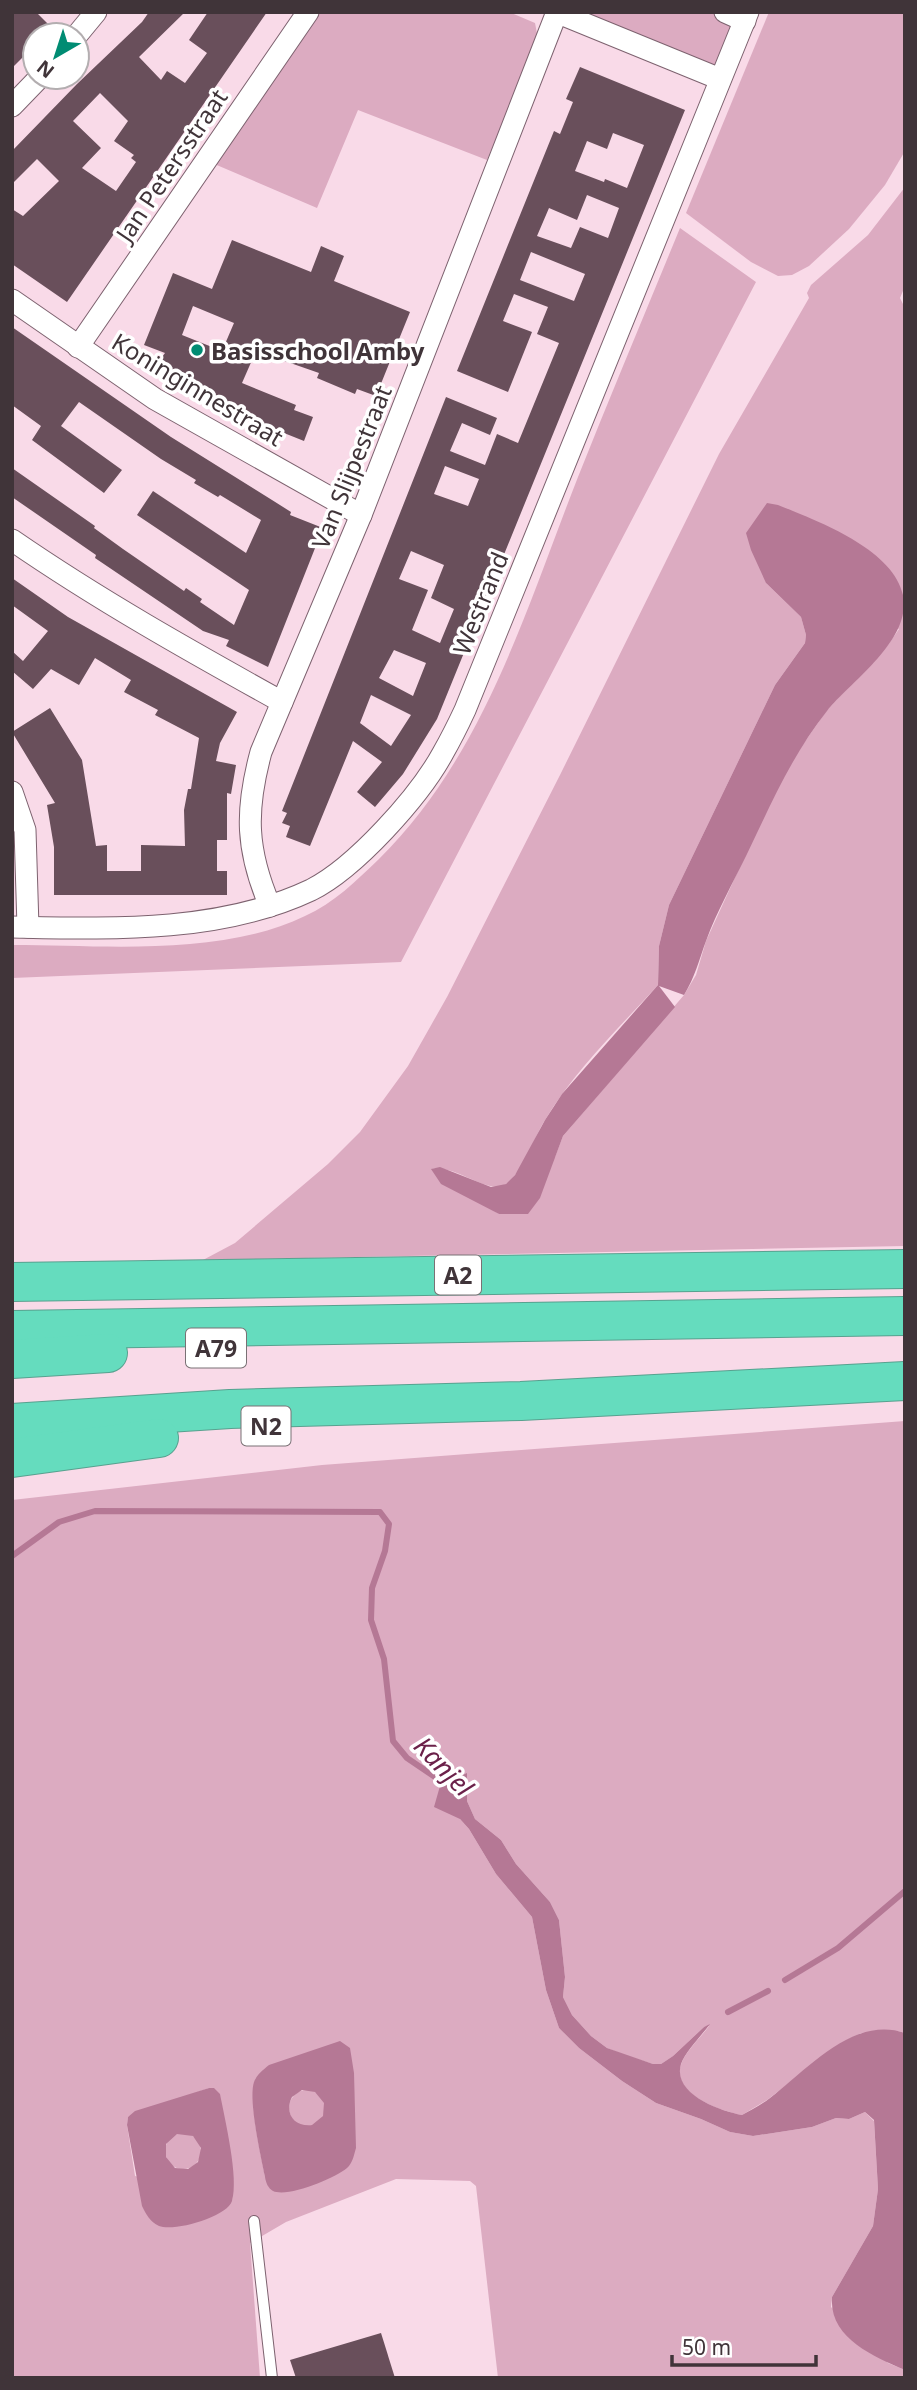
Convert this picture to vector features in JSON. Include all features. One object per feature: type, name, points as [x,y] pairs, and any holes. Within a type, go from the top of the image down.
[{"type":"highway","name":"A2","points":[[12,1282],[905,1269]]},
{"type":"highway","name":"A2","points":[[12,1330],[905,1316]]},
{"type":"highway","name":"A79","points":[[12,1359],[223,1347],[419,1323]]},
{"type":"highway","name":"N2","points":[[12,1458],[188,1434],[521,1401],[905,1381]]},
{"type":"highway","points":[[12,1423],[230,1409],[521,1401]]},
{"type":"street","name":"Jan Petersstraat","points":[[78,347],[308,12]]},
{"type":"street","points":[[557,12],[720,79]]},
{"type":"street","name":"Van Slijpestraat","points":[[271,906],[258,876],[253,853],[250,811],[253,780],[261,752],[361,515],[557,12]]},
{"type":"street","points":[[725,12],[747,17]]},
{"type":"street","name":"Westrand","points":[[20,927],[184,925],[227,918],[271,906],[313,889],[349,863],[401,809],[443,755],[470,698],[747,17]]},
{"type":"street","points":[[12,106],[26,91]]},
{"type":"street","name":"Koninginnestraat","points":[[12,300],[155,399],[361,515]]},
{"type":"street","points":[[12,540],[84,589],[188,651],[282,702]]},
{"type":"street","points":[[12,792],[25,830],[20,927]]},
{"type":"lane","points":[[254,2221],[272,2378]]},
{"type":"shaded area","points":[[316,12],[509,12],[535,23],[538,39],[487,160],[358,110],[317,208],[212,163]]},
{"type":"shaded area","points":[[574,12],[710,12],[737,24],[717,69]]},
{"type":"shaded area","points":[[769,12],[905,12],[905,151],[885,185],[849,229],[809,266],[792,275],[778,276],[751,262],[686,213]]},
{"type":"shaded area","points":[[905,187],[905,286],[900,298],[905,308],[905,1246],[203,1260],[235,1243],[328,1164],[360,1132],[408,1066],[447,997],[560,775],[719,454],[809,298],[807,293],[811,285],[868,235]],"holes":[[[766,583],[899,629],[888,645],[827,710],[792,760],[769,803],[706,941],[696,975],[684,995],[563,1136],[555,1157],[499,1214],[432,1169],[450,1171],[495,1187],[509,1182],[521,1166],[545,1120],[570,1084],[658,985],[659,946],[669,905],[775,685],[805,643],[806,635],[801,617]]]},
{"type":"shaded area","points":[[680,228],[756,282],[401,962],[12,978],[12,945],[123,947],[200,943],[237,938],[272,929],[305,916],[326,905],[353,883],[416,818],[447,774],[498,680]]},
{"type":"shaded area","points":[[767,503],[832,528],[870,551],[885,564],[903,595],[903,612],[898,628],[878,658],[827,711],[793,762],[720,908],[684,995],[659,986],[675,1007],[563,1136],[540,1198],[528,1214],[499,1214],[441,1184],[431,1169],[440,1167],[491,1187],[506,1184],[515,1175],[562,1094],[658,985],[659,946],[669,905],[775,685],[805,643],[806,635],[801,617],[766,583],[746,533]]},
{"type":"shaded area","points":[[905,1421],[905,2033],[861,2033],[838,2045],[767,2100],[742,2115],[710,2105],[689,2091],[682,2083],[680,2073],[684,2057],[709,2026],[704,2027],[661,2064],[624,2055],[607,2048],[591,2036],[572,2015],[563,1997],[565,1977],[559,1920],[550,1902],[516,1864],[501,1840],[475,1819],[467,1801],[467,1773],[460,1819],[496,1874],[532,1917],[546,1990],[559,2028],[579,2048],[622,2081],[656,2103],[730,2132],[753,2136],[812,2127],[836,2118],[849,2119],[865,2112],[874,2121],[878,2189],[873,2226],[832,2297],[831,2307],[888,2363],[905,2370],[905,2378],[498,2378],[476,2186],[470,2181],[396,2179],[286,2222],[250,2243],[260,2378],[12,2378],[12,1500],[322,1465]],"holes":[[[354,2073],[354,2103],[265,2177],[254,2112],[256,2078]],[[209,2088],[230,2158],[232,2201],[135,2176],[128,2117]]]},
{"type":"shaded area","points":[[467,1773],[467,1801],[475,1819],[501,1840],[516,1864],[550,1902],[559,1920],[565,1977],[563,1997],[572,2015],[591,2036],[607,2048],[653,2064],[661,2064],[710,2024],[683,2059],[680,2075],[684,2084],[700,2099],[722,2110],[742,2115],[767,2101],[815,2060],[849,2038],[886,2029],[905,2033],[905,2370],[855,2344],[838,2324],[833,2311],[832,2297],[873,2226],[878,2189],[874,2120],[865,2112],[849,2119],[836,2118],[812,2127],[753,2136],[730,2132],[656,2103],[579,2048],[559,2028],[546,1990],[532,1917],[496,1874],[469,1829],[460,1819],[434,1807],[440,1786]]},
{"type":"shaded area","points":[[340,2041],[350,2048],[354,2073],[356,2148],[347,2168],[322,2182],[289,2192],[273,2191],[269,2187],[265,2179],[256,2129],[253,2090],[260,2072],[269,2065]],"holes":[[[302,2090],[315,2092],[324,2103],[323,2116],[312,2125],[300,2124],[290,2113],[292,2097]]]},
{"type":"shaded area","points":[[209,2088],[214,2088],[220,2094],[234,2178],[232,2201],[228,2207],[211,2218],[176,2227],[159,2226],[151,2220],[142,2206],[127,2125],[128,2117],[135,2111]],"holes":[[[177,2134],[193,2136],[201,2148],[198,2162],[188,2169],[175,2168],[166,2157],[166,2144]]]},
{"type":"shaded area","points":[[307,2090],[320,2095],[325,2108],[320,2121],[307,2126],[294,2121],[289,2108],[294,2095]]},
{"type":"shaded area","points":[[183,2133],[196,2138],[201,2151],[196,2164],[183,2169],[170,2164],[165,2151],[170,2138]]},
{"type":"building","points":[[12,12],[36,12],[45,21],[21,21],[21,59],[12,68]]},
{"type":"building","points":[[149,12],[185,12],[139,57],[161,80],[167,71],[185,83],[207,53],[189,40],[208,12],[267,12],[67,302],[12,264],[12,209],[23,216],[59,181],[37,159],[12,184],[12,151],[70,91],[91,91],[91,71]],"holes":[[[100,93],[128,121],[114,141],[134,155],[131,158],[136,162],[116,191],[82,168],[101,148],[73,121]]]},
{"type":"building","points":[[580,67],[685,110],[437,719],[403,774],[375,807],[357,792],[382,762],[353,741],[310,846],[286,837],[290,826],[282,823],[287,813],[282,811],[446,397],[497,418],[490,435],[462,423],[450,451],[485,465],[497,434],[518,443],[559,343],[537,334],[548,307],[514,294],[503,321],[532,332],[508,392],[457,371],[554,131],[560,134],[573,102],[566,99]],"holes":[[[613,133],[644,145],[627,188],[575,171],[587,141],[607,149]],[[587,195],[619,208],[608,238],[580,227],[571,248],[537,236],[549,208],[577,220]],[[531,252],[585,274],[574,301],[520,280]],[[445,466],[479,479],[468,506],[434,494]],[[411,551],[444,565],[431,598],[454,609],[440,643],[412,630],[428,590],[399,579]],[[394,650],[426,663],[413,696],[379,678]],[[371,695],[411,715],[391,746],[360,723]]]},
{"type":"building","points":[[232,240],[311,272],[321,246],[344,256],[334,281],[410,312],[376,396],[357,389],[355,394],[317,378],[319,373],[256,351],[242,383],[296,405],[294,410],[313,417],[304,441],[211,404],[212,401],[157,364],[165,353],[144,345],[173,273],[212,289]],"holes":[[[193,306],[234,323],[222,351],[182,335]]]},
{"type":"building","points":[[12,327],[171,437],[291,512],[290,515],[323,528],[268,667],[226,646],[229,640],[203,631],[95,558],[96,555],[12,497],[12,468],[123,549],[184,591],[186,588],[202,599],[200,602],[234,625],[249,590],[137,515],[153,491],[246,553],[261,520],[194,483],[196,480],[79,402],[61,426],[122,470],[104,493],[32,440],[41,426],[12,405]]},
{"type":"building","points":[[12,578],[68,617],[237,712],[220,743],[216,761],[236,765],[231,794],[227,793],[227,840],[217,840],[217,871],[227,871],[227,895],[54,895],[54,847],[47,805],[55,803],[12,732],[50,708],[82,760],[96,846],[107,845],[107,871],[141,871],[141,845],[185,846],[184,810],[188,789],[191,789],[199,738],[155,715],[158,710],[124,692],[131,680],[95,658],[79,685],[51,669],[33,689],[12,671],[12,651],[23,661],[48,631],[12,605]]},
{"type":"building","points":[[381,2333],[395,2378],[296,2378],[290,2360]]},
{"type":"waterway","name":"Kanjel","points":[[12,1556],[59,1522],[95,1511],[380,1512],[389,1524],[385,1551],[372,1588],[371,1620],[384,1659],[393,1741],[407,1758],[435,1777],[446,1790]]},
{"type":"waterway","points":[[785,1980],[838,1948],[905,1891]]},
{"type":"waterway","points":[[728,2012],[768,1991]]},
{"type":"place","name":"Basisschool Amby","points":[[197,350]]}]
